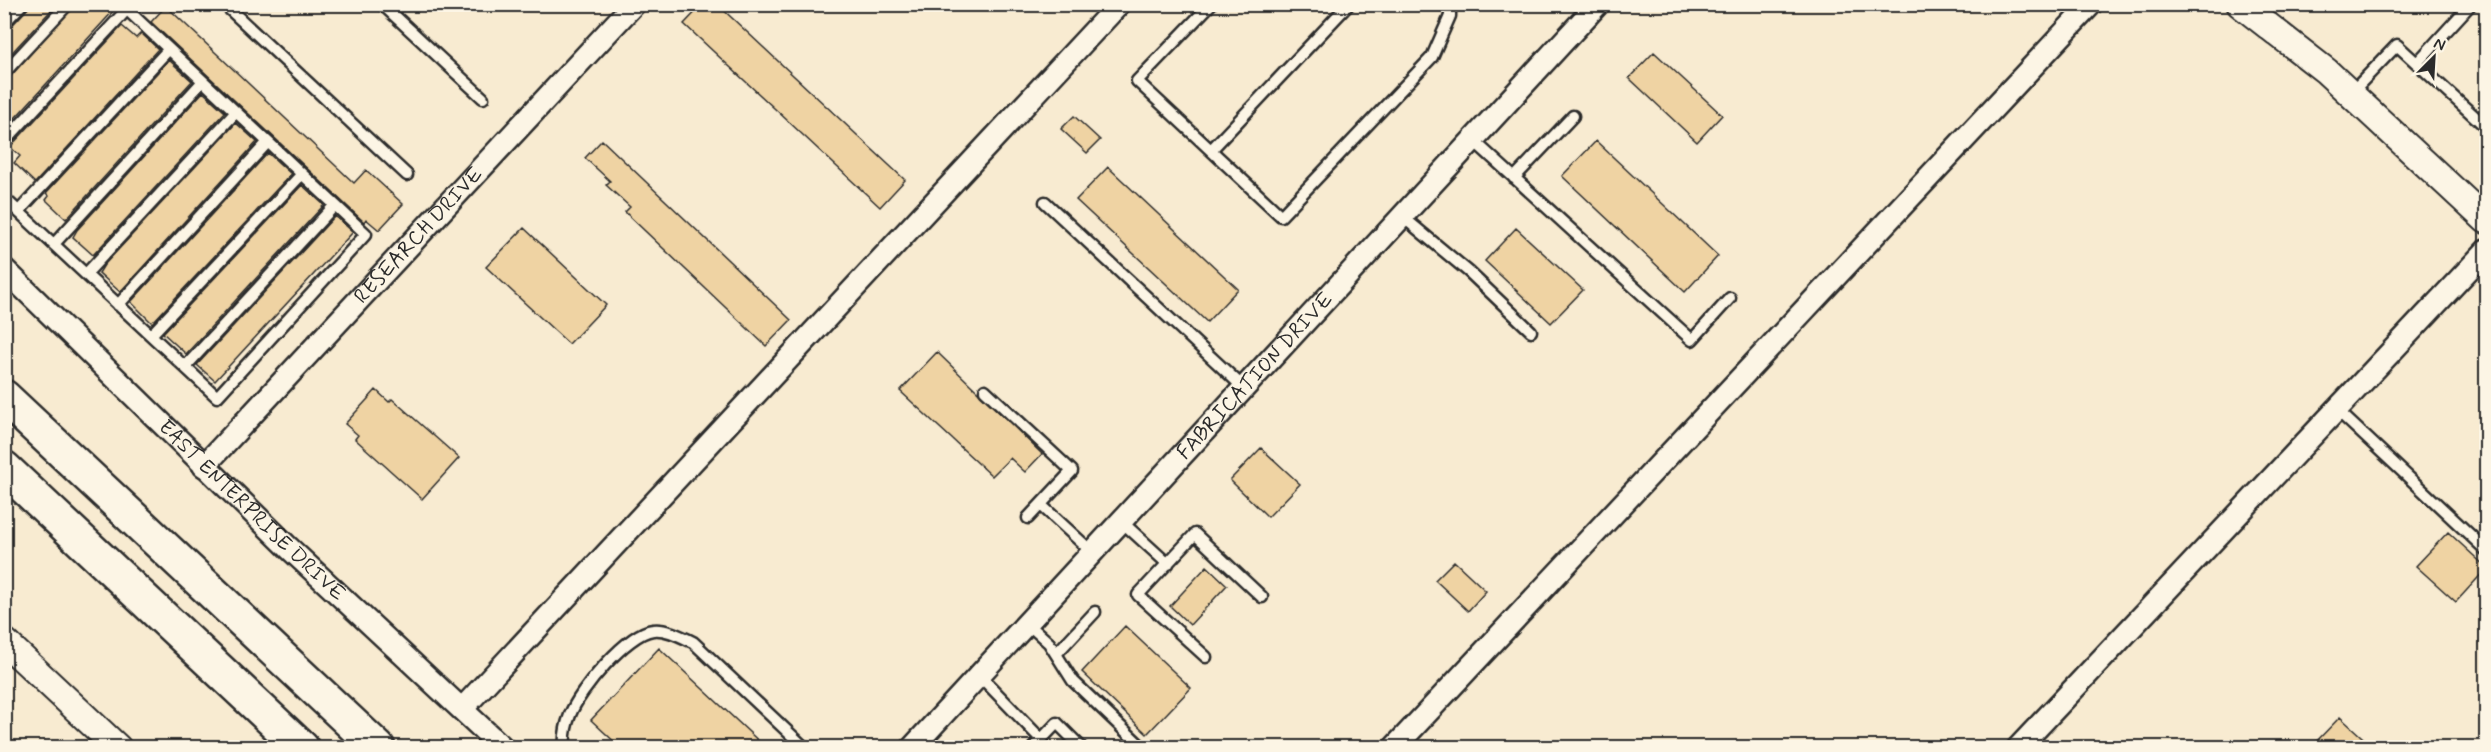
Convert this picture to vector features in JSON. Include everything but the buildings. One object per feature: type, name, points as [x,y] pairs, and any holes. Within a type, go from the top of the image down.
[{"type":"highway","points":[[4,397],[378,747]]},
{"type":"highway","points":[[4,468],[302,747]]},
{"type":"street","name":"RESEARCH DRIVE","points":[[204,466],[634,4]]},
{"type":"street","points":[[1394,747],[2091,4]]},
{"type":"street","points":[[2240,4],[2290,41],[2351,94],[2487,220]]},
{"type":"street","points":[[462,709],[1114,6]]},
{"type":"street","name":"FABRICATION DRIVE","points":[[912,747],[1403,217],[1590,7]]},
{"type":"street","points":[[2018,747],[2487,251]]},
{"type":"street","name":"EAST ENTERPRISE DRIVE","points":[[4,269],[204,466],[503,747]]},
{"type":"street","points":[[4,641],[118,747]]},
{"type":"lane","points":[[4,23],[22,4]]},
{"type":"lane","points":[[4,73],[68,4]]},
{"type":"lane","points":[[224,4],[406,175]]},
{"type":"lane","points":[[381,4],[483,98]]},
{"type":"lane","points":[[1210,4],[1137,81],[1281,216],[1432,57],[1450,16],[1450,4]]},
{"type":"lane","points":[[1211,150],[1349,4]]},
{"type":"lane","points":[[2417,63],[2471,4]]},
{"type":"lane","points":[[4,142],[126,6],[366,234],[217,397],[4,198]]},
{"type":"lane","points":[[2351,94],[2397,45],[2487,127]]},
{"type":"lane","points":[[19,211],[169,49]]},
{"type":"lane","points":[[54,244],[203,81]]},
{"type":"lane","points":[[86,274],[236,112]]},
{"type":"lane","points":[[1514,178],[1573,116]]},
{"type":"lane","points":[[1473,140],[1692,340],[1730,298]]},
{"type":"lane","points":[[118,305],[268,142]]},
{"type":"lane","points":[[151,335],[302,174]]},
{"type":"lane","points":[[1045,202],[1244,388]]},
{"type":"lane","points":[[185,367],[335,205]]},
{"type":"lane","points":[[1403,217],[1469,272],[1531,331]]},
{"type":"lane","points":[[986,390],[1072,471],[1029,518]]},
{"type":"lane","points":[[2336,409],[2487,550]]},
{"type":"lane","points":[[1041,505],[1092,552]]},
{"type":"lane","points":[[1121,521],[1168,564]]},
{"type":"lane","points":[[1206,657],[1138,595],[1195,534],[1262,597]]},
{"type":"lane","points":[[1056,654],[1095,612]]},
{"type":"lane","points":[[1027,623],[1049,643],[1073,681],[1143,747]]},
{"type":"lane","points":[[565,747],[569,716],[581,693],[626,644],[653,630],[675,633],[693,642],[805,747]]},
{"type":"lane","points":[[979,675],[1041,739]]},
{"type":"lane","points":[[1033,747],[1057,723],[1082,747]]}]
